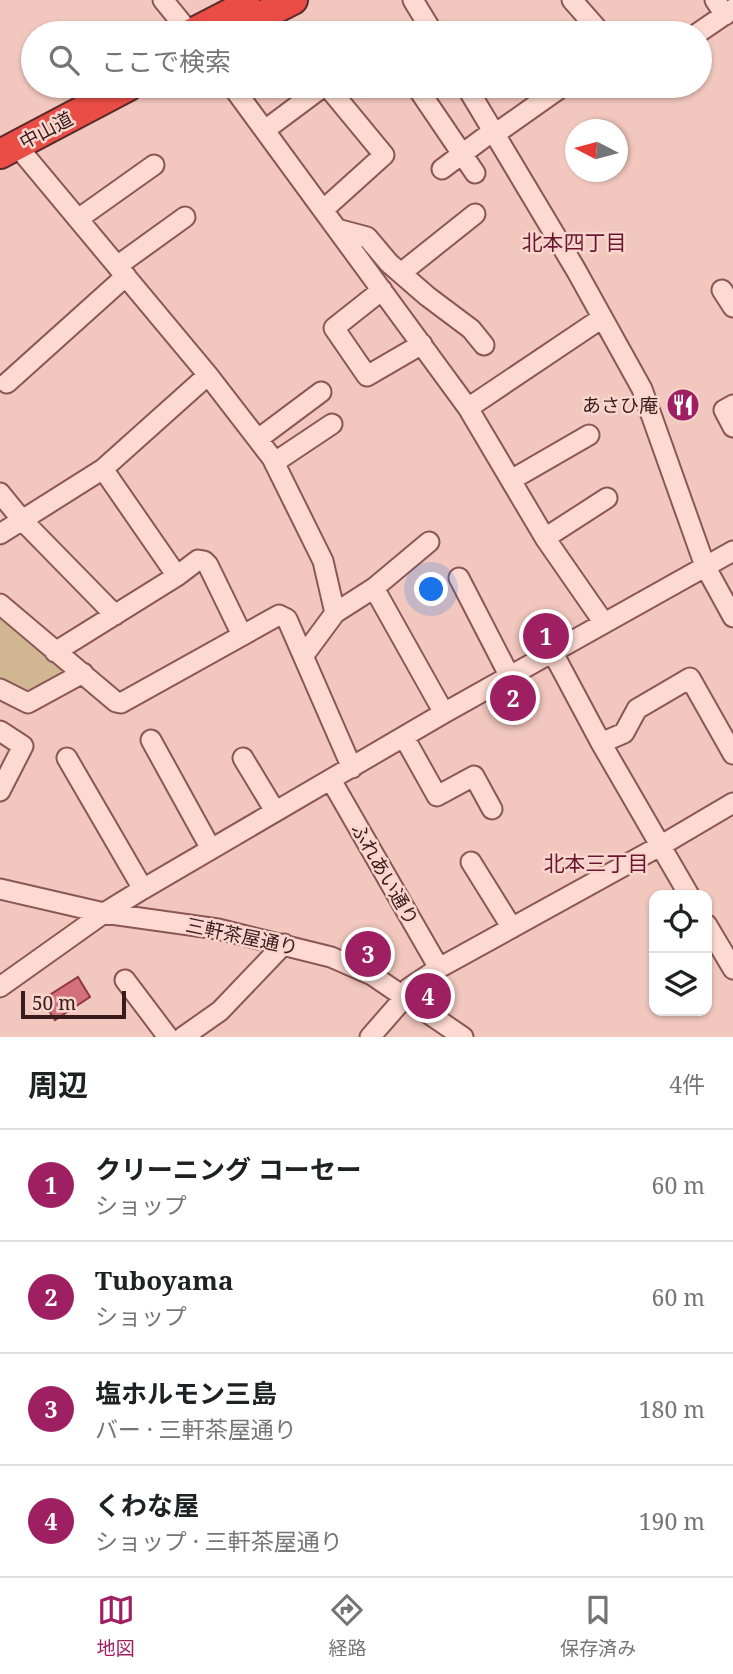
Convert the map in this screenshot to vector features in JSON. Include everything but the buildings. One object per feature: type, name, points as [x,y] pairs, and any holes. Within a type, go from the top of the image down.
[{"type":"highway","points":[[215,21],[256,0]]},
{"type":"highway","points":[[252,21],[293,0]]},
{"type":"highway","name":"中山道","points":[[6,145],[76,98]]},
{"type":"highway","name":"中山道","points":[[6,145],[104,98]]},
{"type":"street","points":[[163,0],[181,21]]},
{"type":"street","points":[[413,0],[426,21]]},
{"type":"street","points":[[572,0],[590,21]]},
{"type":"street","points":[[710,21],[724,8]]},
{"type":"street","points":[[241,98],[468,408],[545,538],[604,623]]},
{"type":"street","points":[[265,130],[309,98]]},
{"type":"street","points":[[323,209],[384,155],[336,98]]},
{"type":"street","points":[[424,98],[475,173]]},
{"type":"street","points":[[473,98],[642,389],[705,566],[733,617]]},
{"type":"street","points":[[443,169],[462,153],[545,98]]},
{"type":"street","points":[[6,145],[78,219],[208,375],[275,462],[323,561],[335,613]]},
{"type":"street","points":[[78,219],[153,165]]},
{"type":"street","points":[[401,273],[475,214]]},
{"type":"street","points":[[7,383],[122,271],[185,218]]},
{"type":"street","points":[[337,229],[367,237],[401,273],[471,329],[484,345]]},
{"type":"street","points":[[382,290],[334,328],[367,376],[422,344]]},
{"type":"street","points":[[722,290],[733,307]]},
{"type":"street","points":[[399,313],[430,298]]},
{"type":"street","points":[[468,408],[602,318]]},
{"type":"street","points":[[0,534],[103,469],[208,375]]},
{"type":"street","points":[[258,439],[321,392]]},
{"type":"street","points":[[733,405],[724,410],[733,427]]},
{"type":"street","points":[[275,462],[332,424]]},
{"type":"street","points":[[510,480],[589,435]]},
{"type":"street","points":[[103,469],[177,576]]},
{"type":"street","points":[[0,493],[22,520],[115,615]]},
{"type":"street","points":[[545,538],[607,498]]},
{"type":"street","points":[[304,655],[335,613],[374,588],[429,542]]},
{"type":"street","points":[[0,987],[42,967],[109,919],[143,889],[444,713],[733,551]]},
{"type":"street","points":[[55,652],[198,560],[204,561],[242,635]]},
{"type":"street","points":[[459,578],[510,677]]},
{"type":"street","points":[[374,588],[444,713]]},
{"type":"street","points":[[0,604],[116,702],[121,703],[279,615],[284,615],[352,768]]},
{"type":"street","points":[[553,653],[601,743],[686,890]]},
{"type":"street","points":[[0,689],[28,703],[83,673]]},
{"type":"street","points":[[601,743],[624,733],[636,709],[690,678],[733,754]]},
{"type":"street","points":[[0,731],[23,746],[0,791]]},
{"type":"street","points":[[404,737],[437,796],[474,776],[492,809]]},
{"type":"street","points":[[150,740],[211,849]]},
{"type":"street","points":[[67,758],[143,889]]},
{"type":"street","points":[[243,758],[275,811]]},
{"type":"street","name":"ふれあい通り","points":[[331,780],[439,968]]},
{"type":"street","points":[[370,1037],[405,997],[409,988],[439,968],[733,803]]},
{"type":"street","points":[[471,862],[512,928]]},
{"type":"street","name":"三軒茶屋通り","points":[[0,889],[109,919],[144,918],[218,929],[284,944],[341,961],[372,975],[463,1037]]},
{"type":"street","points":[[712,933],[733,969]]},
{"type":"street","points":[[196,1034],[284,944]]},
{"type":"street","points":[[125,980],[168,1037]]},
{"type":"shaded area","points":[[0,617],[63,669],[62,676],[32,694],[0,680]]},
{"type":"place","name":"あさひ庵","points":[[683,405]]},
{"type":"place","name":"クリーニング コーセー","points":[[546,636]]},
{"type":"place","name":"Tuboyama","points":[[513,698]]},
{"type":"place","name":"塩ホルモン三島","points":[[368,954]]},
{"type":"place","name":"くわな屋","points":[[428,996]]},
{"type":"district","name":"北本四丁目","points":[[574,243]]},
{"type":"district","name":"北本三丁目","points":[[596,864]]}]
